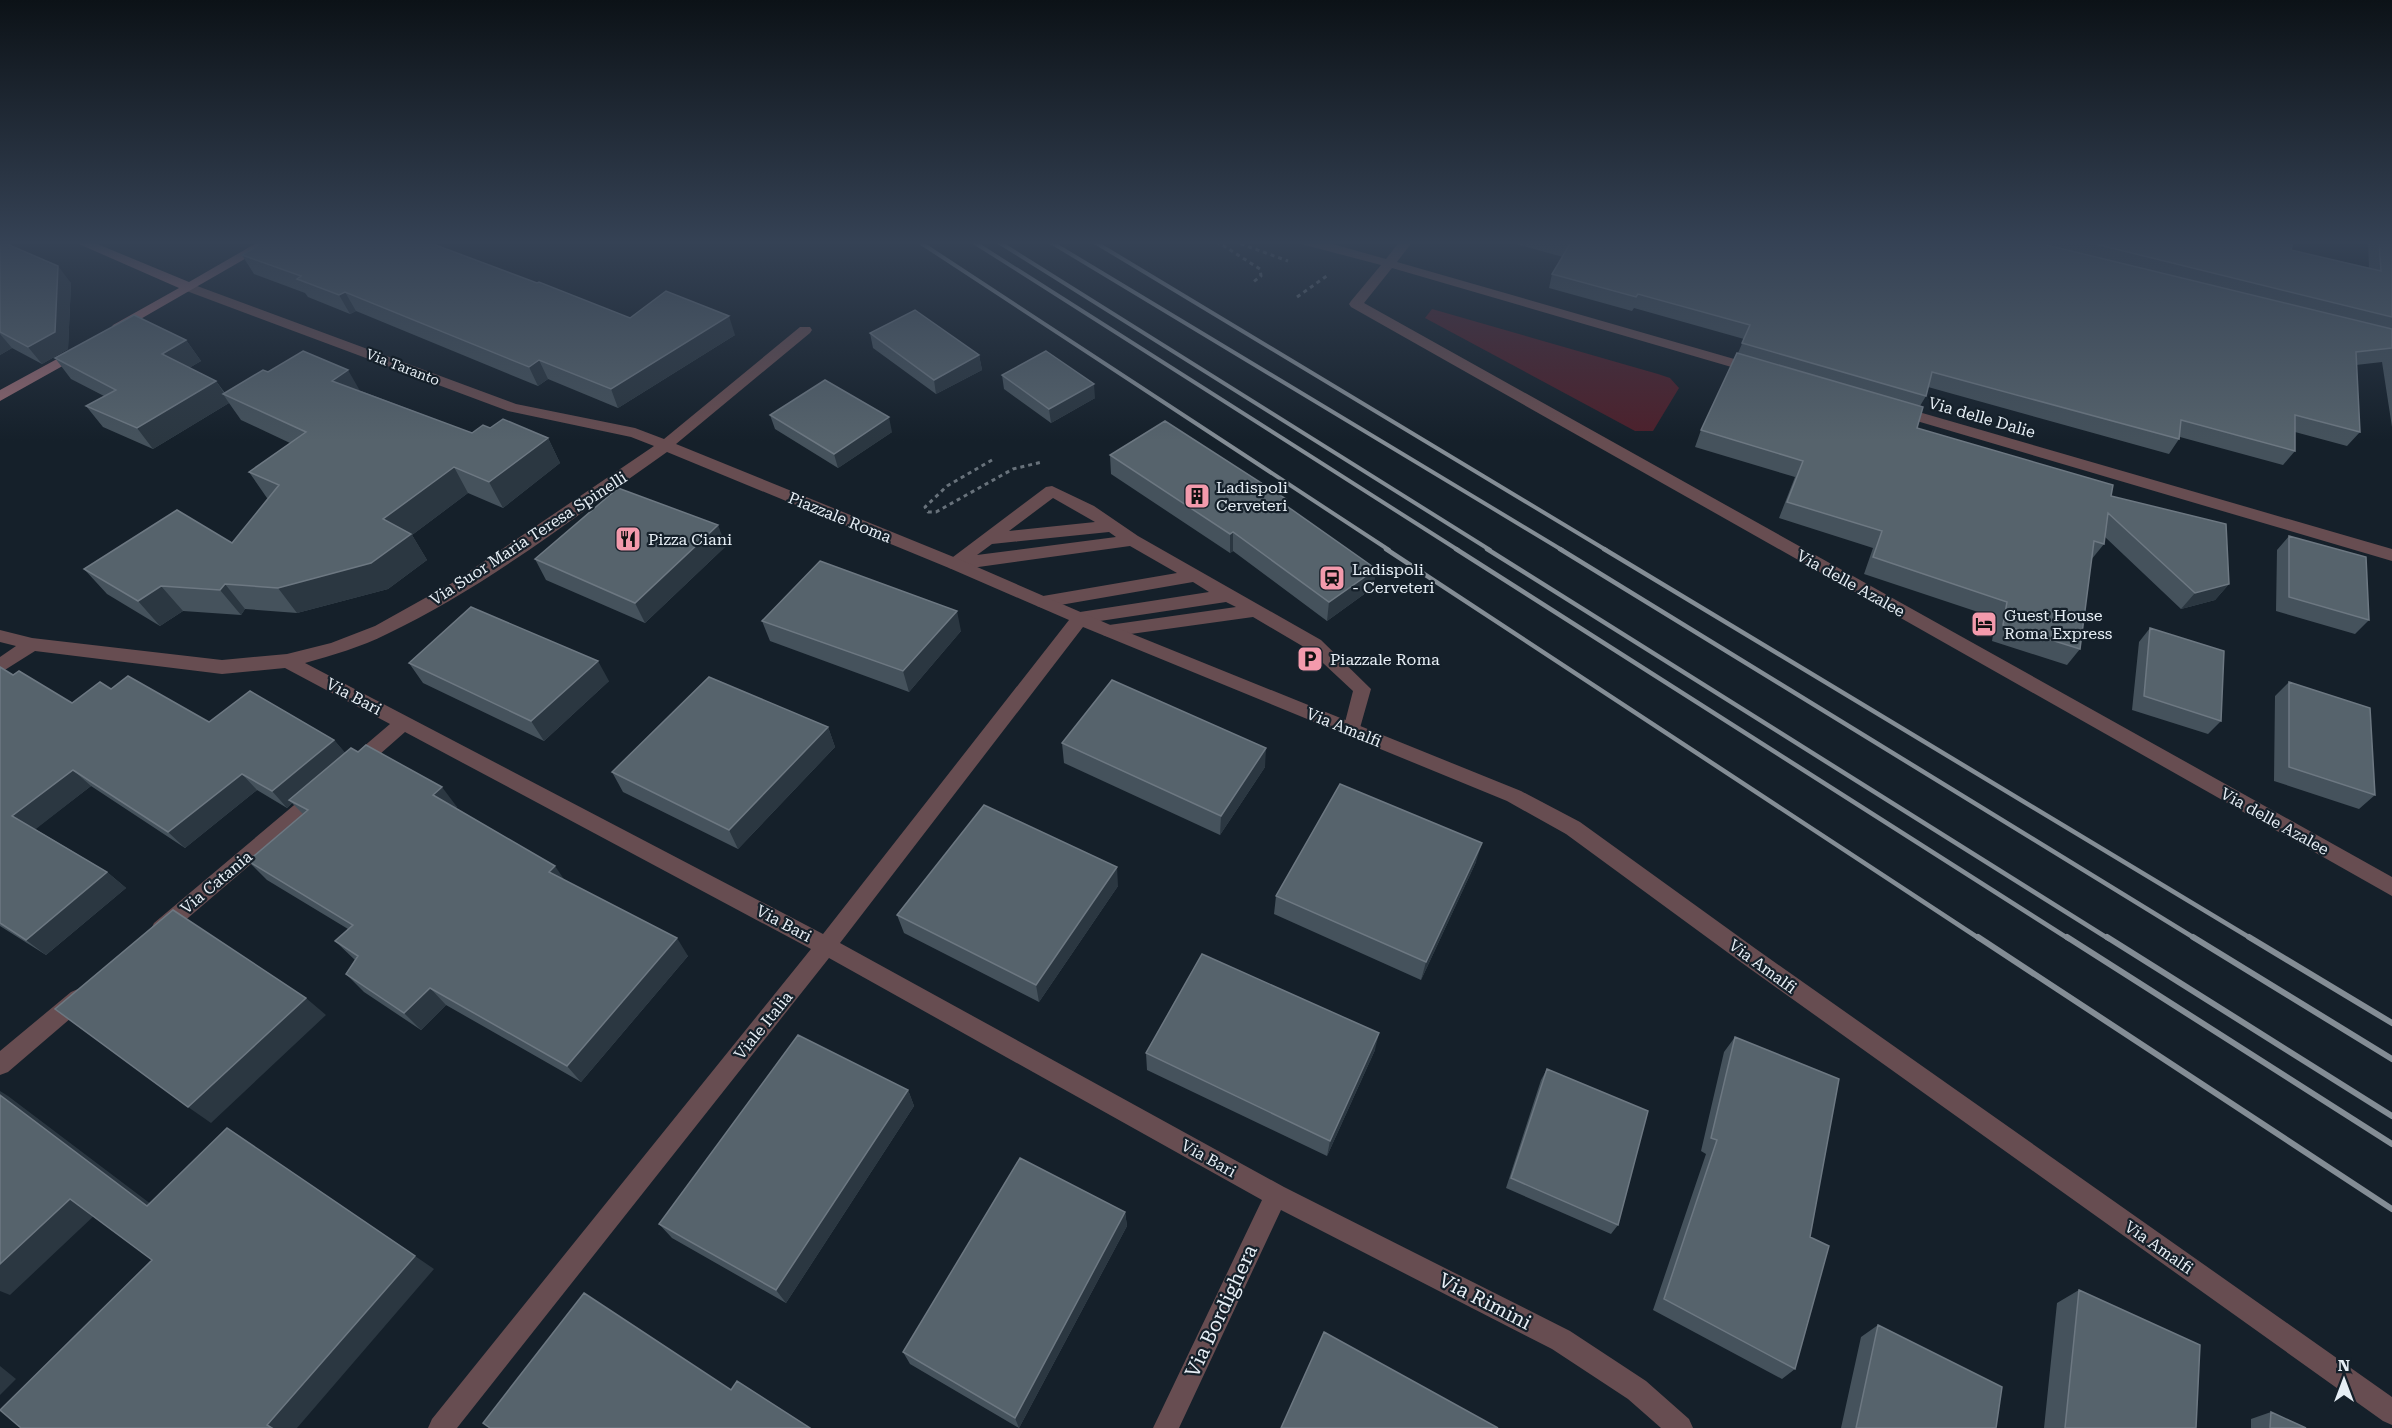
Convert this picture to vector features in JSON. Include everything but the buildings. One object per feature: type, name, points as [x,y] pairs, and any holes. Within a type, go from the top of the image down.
[{"type":"street","points":[[0,396],[153,308]]},
{"type":"street","name":"Via Taranto","points":[[244,308],[504,405],[621,428],[666,445]]},
{"type":"street","name":"Via delle Azalee","points":[[1362,308],[2392,887]]},
{"type":"street","points":[[1543,308],[1775,375]]},
{"type":"street","name":"Via Suor Maria Teresa Spinelli","points":[[0,636],[32,644],[206,666],[245,666],[287,661],[335,648],[381,630],[458,587],[666,445],[805,330]]},
{"type":"street","name":"Via delle Dalie","points":[[1889,408],[2392,555]]},
{"type":"street","name":"Piazzale Roma","points":[[666,445],[956,564],[1080,618]]},
{"type":"street","points":[[956,564],[1053,491],[1113,526],[1132,540],[1315,645],[1362,689],[1352,730]]},
{"type":"street","points":[[988,539],[1113,526]]},
{"type":"street","points":[[956,564],[1132,540]]},
{"type":"street","points":[[1043,602],[1194,576]]},
{"type":"street","points":[[1080,618],[1229,596]]},
{"type":"street","points":[[1109,631],[1255,611]]},
{"type":"street","name":"Via Amalfi","points":[[1080,618],[1514,796],[1573,828],[1749,956],[2392,1412]]},
{"type":"street","name":"Viale Italia","points":[[441,1428],[826,946],[1080,618]]},
{"type":"street","points":[[0,666],[32,644]]},
{"type":"street","name":"Via Bari","points":[[287,661],[826,946],[1276,1195]]},
{"type":"street","name":"Via Catania","points":[[144,943],[405,722]]},
{"type":"street","points":[[0,1065],[90,989]]},
{"type":"street","name":"Via Bordighera","points":[[1166,1428],[1276,1195]]},
{"type":"street","name":"Via Rimini","points":[[1276,1195],[1561,1340],[1637,1390],[1680,1428]]},
{"type":"path","points":[[992,460],[966,474],[930,500],[925,507],[928,512],[936,512],[1013,469],[1049,461]]},
{"type":"shaded area","points":[[1432,309],[1658,374],[1670,378],[1679,388],[1653,431],[1635,431],[1425,318]]},
{"type":"railway","points":[[1020,308],[1389,550]]},
{"type":"railway","points":[[1077,308],[1458,550]]},
{"type":"railway","points":[[1103,308],[1490,550]]},
{"type":"railway","points":[[1160,308],[1562,550]]},
{"type":"railway","points":[[1204,308],[1606,550]]},
{"type":"railway","points":[[1386,549],[1980,939]]},
{"type":"railway","points":[[1456,549],[2069,939]]},
{"type":"railway","points":[[1487,549],[2109,939]]},
{"type":"railway","points":[[1560,549],[2196,939]]},
{"type":"railway","points":[[1604,549],[2252,939]]},
{"type":"railway","points":[[1978,937],[2392,1209]]},
{"type":"railway","points":[[2067,937],[2392,1144]]},
{"type":"railway","points":[[2107,937],[2392,1116]]},
{"type":"railway","points":[[2193,937],[2392,1059]]},
{"type":"railway","points":[[2249,937],[2392,1023]]},
{"type":"place","name":"Ladispoli Cerveteri","points":[[1197,496]]},
{"type":"place","name":"Pizza Ciani","points":[[628,539]]},
{"type":"place","name":"Ladispoli - Cerveteri","points":[[1332,578]]},
{"type":"place","name":"Guest House Roma Express","points":[[1984,624]]},
{"type":"place","name":"Piazzale Roma","points":[[1310,659]]}]
